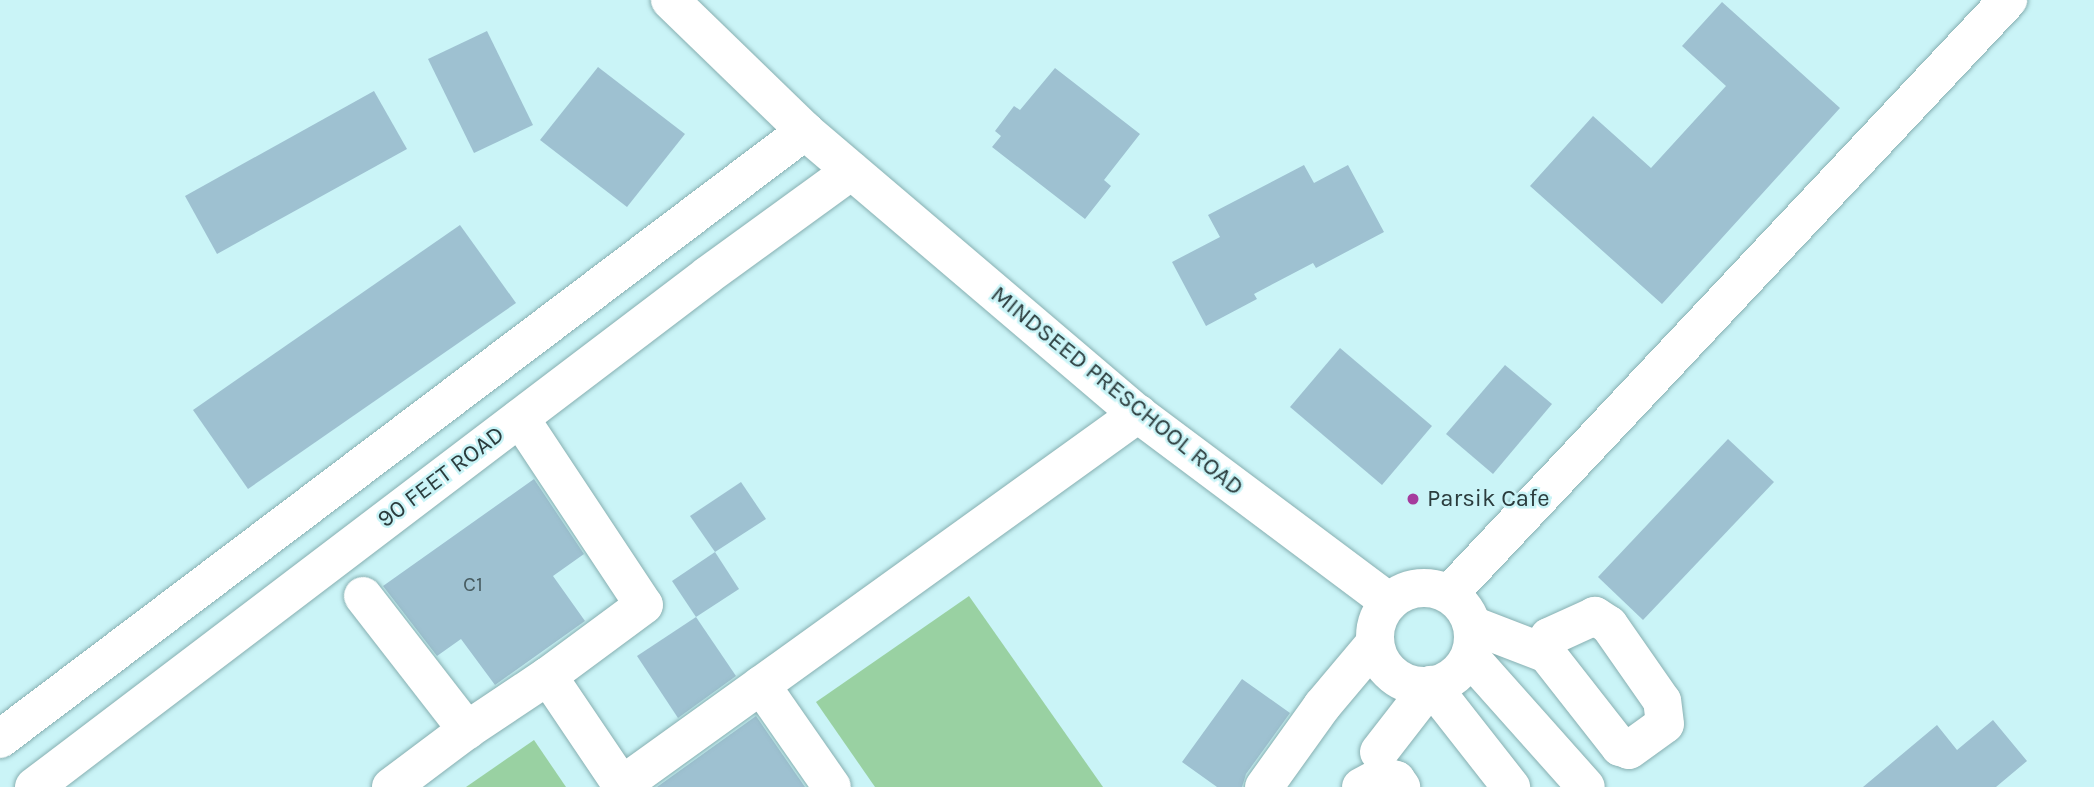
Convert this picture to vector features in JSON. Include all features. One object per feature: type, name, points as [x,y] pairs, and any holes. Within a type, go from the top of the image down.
[{"type":"street","points":[[0,739],[805,131],[670,0]]},
{"type":"street","points":[[1448,594],[1995,4]]},
{"type":"street","name":"MINDSEED PRESCHOOL ROAD","points":[[805,131],[1138,414],[1389,602]]},
{"type":"street","name":"90 FEET ROAD","points":[[34,787],[596,359],[851,171]]},
{"type":"street","points":[[562,314],[596,359]]},
{"type":"street","points":[[548,677],[622,786],[1138,414]]},
{"type":"street","points":[[391,787],[467,730],[548,677],[644,605],[520,418]]},
{"type":"street","points":[[1416,587],[1437,589],[1456,598],[1469,616],[1471,641],[1457,674],[1439,685],[1415,687],[1394,678],[1378,659],[1375,643],[1379,614],[1389,602],[1394,596],[1416,587]]},
{"type":"street","points":[[363,596],[467,730]]},
{"type":"street","points":[[1471,641],[1547,654]]},
{"type":"street","points":[[1471,641],[1586,787]]},
{"type":"street","points":[[1264,787],[1322,706],[1375,643]]},
{"type":"street","points":[[761,685],[832,787]]},
{"type":"street","points":[[1379,752],[1431,685]]},
{"type":"street","points":[[1431,685],[1511,787]]},
{"type":"street","points":[[1361,787],[1382,776],[1396,780],[1401,787]]},
{"type":"green space","points":[[969,596],[1103,787],[875,787],[816,702]]},
{"type":"green space","points":[[534,740],[566,787],[466,787]]},
{"type":"building","points":[[1722,2],[1840,108],[1662,304],[1530,186],[1593,116],[1651,168],[1726,86],[1682,46]]},
{"type":"building","points":[[487,31],[533,125],[474,153],[428,59]]},
{"type":"building","points":[[598,67],[685,134],[627,207],[540,140]]},
{"type":"building","points":[[1055,68],[1140,134],[1104,180],[1111,186],[1085,219],[992,147],[1001,136],[995,131],[1014,106],[1020,110]]},
{"type":"building","points":[[374,91],[407,149],[217,254],[185,196]]},
{"type":"building","points":[[1304,165],[1314,183],[1348,165],[1384,232],[1316,268],[1313,263],[1254,294],[1257,299],[1206,326],[1172,262],[1220,237],[1208,215]]},
{"type":"building","points":[[460,225],[516,303],[248,489],[193,410]]},
{"type":"building","points":[[1340,348],[1432,426],[1382,485],[1290,407]]},
{"type":"building","points":[[1505,365],[1552,404],[1493,474],[1446,434]]},
{"type":"building","points":[[1728,439],[1774,482],[1643,620],[1598,577]]},
{"type":"building","points":[[534,479],[584,554],[553,576],[585,621],[495,685],[461,639],[437,656],[383,586]]},
{"type":"building","points":[[741,482],[766,519],[715,552],[690,516]]},
{"type":"building","points":[[715,552],[739,589],[696,617],[672,581]]},
{"type":"building","points":[[696,617],[736,676],[678,718],[637,656]]},
{"type":"building","points":[[1242,679],[1290,713],[1246,774],[1242,787],[1217,787],[1182,762]]},
{"type":"building","points":[[756,716],[805,787],[657,787]]},
{"type":"building","points":[[1993,720],[2027,761],[1996,787],[1863,787],[1937,725],[1957,750]]},
{"type":"place","name":"Parsik Cafe","points":[[1413,499]]}]
